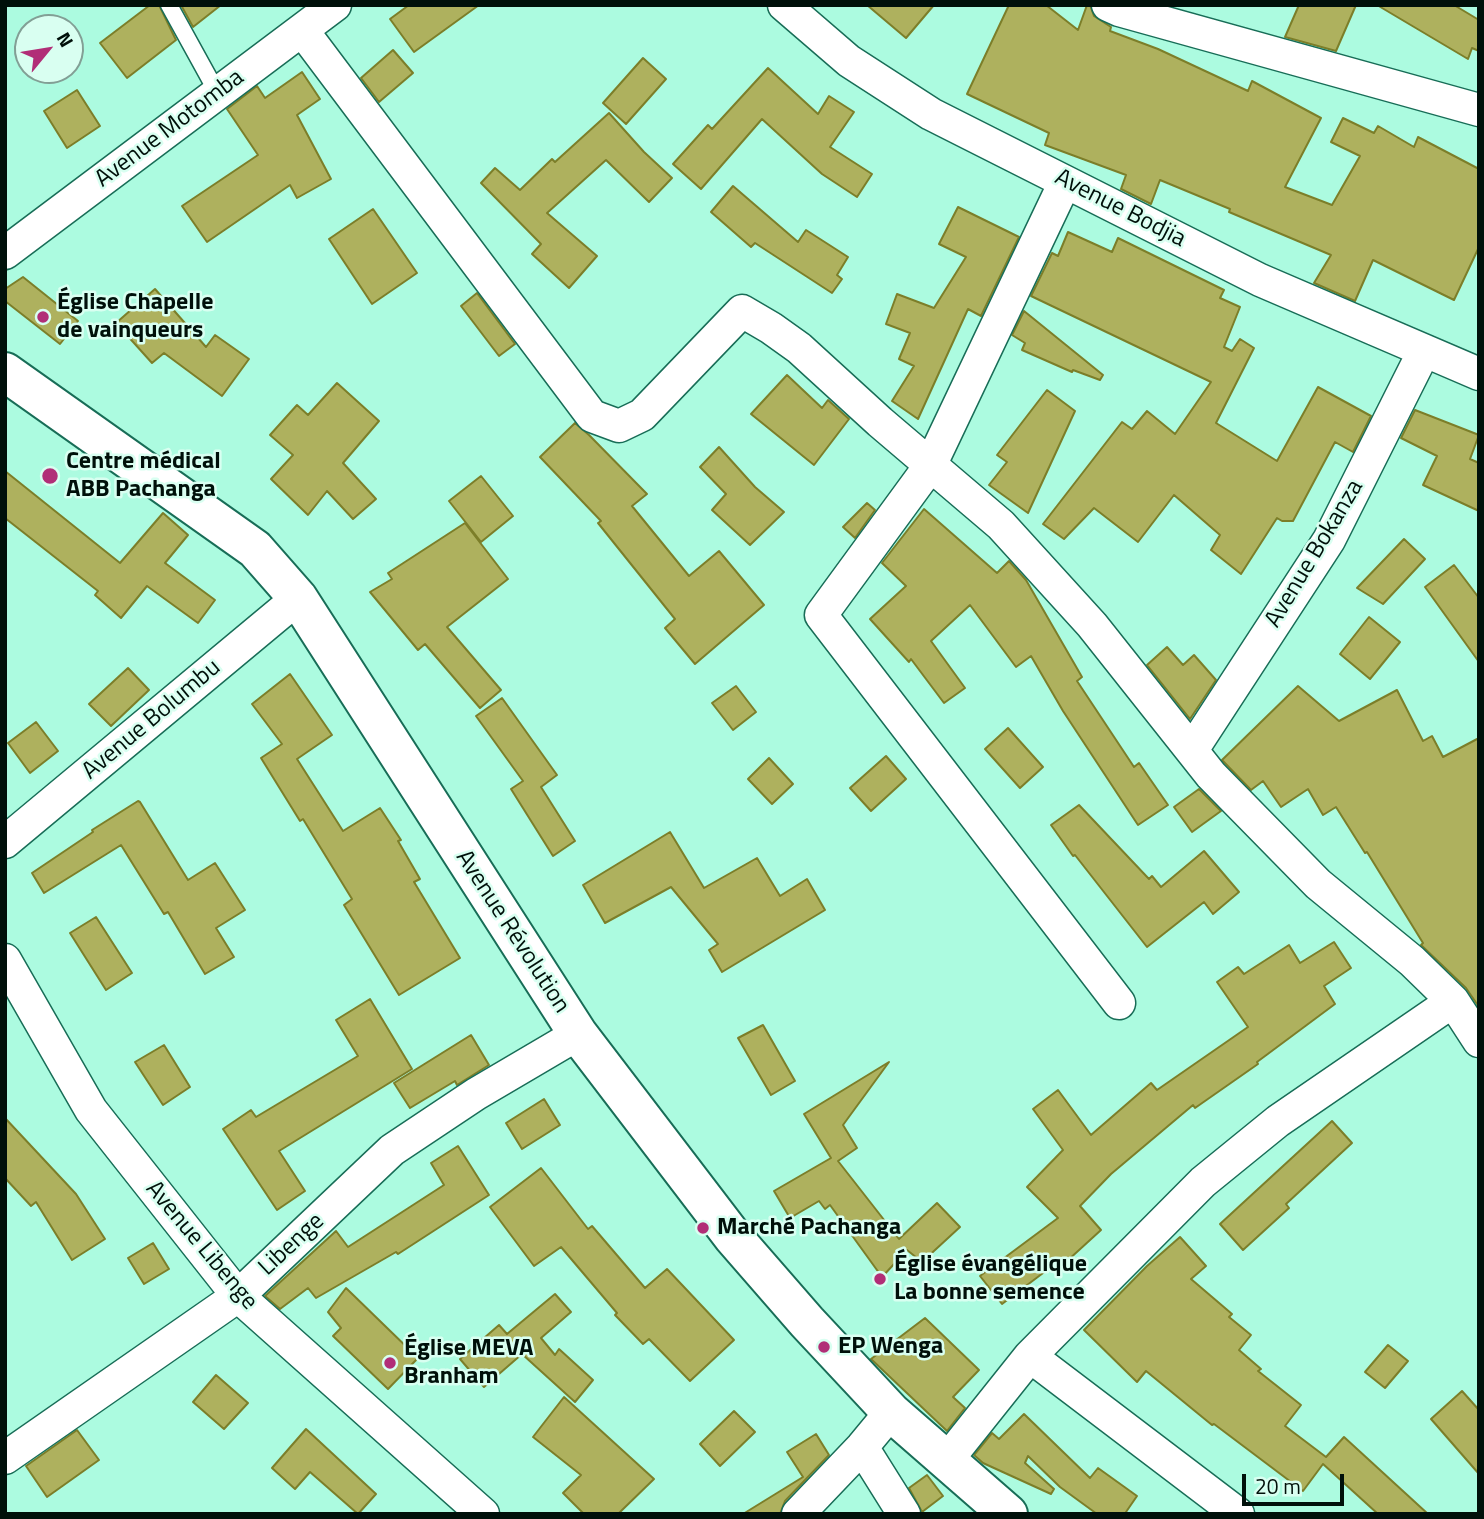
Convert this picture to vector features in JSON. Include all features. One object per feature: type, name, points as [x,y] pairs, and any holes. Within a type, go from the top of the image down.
[{"type":"street","name":"Avenue Motomba","points":[[5,253],[335,5]]},
{"type":"street","name":"Avenue Bodjia","points":[[784,5],[849,61],[931,114],[1260,280],[1479,374]]},
{"type":"street","points":[[1108,5],[1479,110]]},
{"type":"street","points":[[303,30],[592,416],[619,426],[642,415],[741,310],[771,328],[799,348],[930,466],[1001,525],[1091,625],[1212,775],[1318,884],[1412,961],[1453,1001],[1479,1041]]},
{"type":"street","points":[[1065,182],[930,466],[821,615],[1119,1003]]},
{"type":"street","name":"Avenue Bokanza","points":[[1192,751],[1329,540],[1424,351]]},
{"type":"street","name":"Avenue Révolution","points":[[5,372],[255,549],[298,598],[578,1034],[733,1237],[891,1412],[1009,1514]]},
{"type":"street","name":"Avenue Bolumbu","points":[[5,842],[298,598]]},
{"type":"street","name":"Avenue Libenge","points":[[5,960],[91,1111],[238,1296],[482,1514]]},
{"type":"street","points":[[947,1460],[1030,1356],[1202,1182],[1278,1121],[1453,1001]]},
{"type":"street","name":"Libenge","points":[[5,1458],[238,1296],[393,1150],[476,1094],[578,1034]]},
{"type":"street","points":[[1030,1356],[1238,1514]]},
{"type":"street","points":[[798,1514],[862,1447],[891,1412]]},
{"type":"street","points":[[862,1447],[904,1514]]},
{"type":"lane","points":[[169,5],[218,94]]},
{"type":"building","points":[[150,5],[159,5],[176,40],[127,78],[100,43]]},
{"type":"building","points":[[181,5],[221,5],[193,27]]},
{"type":"building","points":[[409,5],[479,5],[414,52],[390,19]]},
{"type":"building","points":[[867,5],[934,5],[906,38]]},
{"type":"building","points":[[1009,5],[1046,5],[1078,30],[1087,5],[1090,5],[1094,16],[1111,27],[1110,31],[1158,49],[1248,91],[1252,81],[1321,118],[1285,187],[1332,205],[1360,156],[1331,142],[1343,118],[1374,133],[1378,126],[1414,147],[1418,137],[1479,169],[1479,247],[1454,300],[1373,260],[1355,301],[1314,283],[1331,255],[1160,180],[1151,204],[1121,189],[1126,175],[1045,145],[1049,133],[967,94]]},
{"type":"building","points":[[1299,5],[1356,5],[1336,51],[1285,37]]},
{"type":"building","points":[[1377,5],[1454,5],[1479,20],[1479,51],[1472,48],[1468,59]]},
{"type":"building","points":[[393,50],[413,73],[379,102],[361,78]]},
{"type":"building","points":[[643,58],[666,79],[626,124],[603,103]]},
{"type":"building","points":[[768,68],[818,114],[829,96],[854,112],[830,147],[872,174],[857,197],[822,174],[762,119],[701,189],[673,164],[708,125],[712,129]]},
{"type":"building","points":[[302,72],[320,99],[297,115],[331,179],[297,198],[290,185],[207,242],[182,206],[258,155],[227,109],[257,86],[265,98]]},
{"type":"building","points":[[77,90],[100,126],[67,148],[44,111]]},
{"type":"building","points":[[609,113],[672,178],[649,202],[606,160],[547,213],[597,256],[569,288],[532,254],[541,244],[481,183],[495,168],[520,190],[552,159],[555,162]]},
{"type":"building","points":[[733,186],[798,242],[806,230],[848,257],[837,275],[842,279],[832,293],[755,243],[751,247],[711,212]]},
{"type":"building","points":[[958,207],[1019,237],[981,316],[968,309],[918,419],[892,401],[914,366],[899,359],[910,333],[886,324],[897,294],[934,308],[966,257],[939,244]]},
{"type":"building","points":[[373,209],[417,273],[372,304],[329,239]]},
{"type":"building","points":[[1068,232],[1112,252],[1118,238],[1224,290],[1220,298],[1240,307],[1224,347],[1232,351],[1240,339],[1254,348],[1216,423],[1277,461],[1318,387],[1371,416],[1353,452],[1335,442],[1293,521],[1277,518],[1241,574],[1211,550],[1220,535],[1174,495],[1138,542],[1094,508],[1064,539],[1043,524],[1122,422],[1132,429],[1147,411],[1175,434],[1211,382],[1031,296],[1052,253],[1058,256]]},
{"type":"building","points":[[23,277],[78,321],[60,344],[5,301],[5,289]]},
{"type":"building","points":[[155,289],[206,347],[215,335],[249,359],[222,396],[164,353],[152,363],[116,323]]},
{"type":"building","points":[[477,293],[515,344],[499,356],[461,306]]},
{"type":"building","points":[[1024,311],[1103,375],[1100,380],[1073,370],[1072,372],[1022,350],[1025,343],[1012,335]]},
{"type":"building","points":[[787,375],[822,408],[828,400],[849,419],[814,465],[751,414]]},
{"type":"building","points":[[337,383],[379,421],[343,463],[376,499],[353,519],[327,491],[308,515],[271,479],[293,455],[270,435],[297,405],[308,415]]},
{"type":"building","points":[[1047,390],[1075,411],[1028,513],[989,485],[1007,462],[997,455]]},
{"type":"building","points":[[1415,410],[1479,435],[1470,459],[1479,463],[1479,511],[1423,485],[1437,456],[1401,438]]},
{"type":"building","points":[[575,423],[647,494],[632,506],[689,576],[719,551],[764,605],[695,664],[665,628],[675,619],[598,523],[601,521],[540,457]]},
{"type":"building","points":[[719,447],[755,487],[784,512],[750,545],[712,510],[726,494],[700,467]]},
{"type":"building","points":[[5,471],[120,563],[163,513],[188,535],[165,563],[215,600],[198,623],[147,586],[121,618],[95,595],[98,591],[5,518]]},
{"type":"building","points":[[481,476],[513,516],[481,542],[449,501]]},
{"type":"building","points":[[867,503],[875,510],[855,538],[843,527]]},
{"type":"building","points":[[924,509],[997,573],[1009,561],[1026,580],[1082,677],[1077,681],[1134,767],[1139,763],[1168,805],[1138,825],[1063,711],[1031,656],[1016,667],[970,605],[931,641],[965,688],[944,703],[911,659],[909,662],[870,619],[906,586],[882,563]]},
{"type":"building","points":[[465,523],[508,579],[447,627],[501,690],[480,708],[425,644],[418,650],[370,592],[392,579],[388,573]]},
{"type":"building","points":[[1404,539],[1425,559],[1383,604],[1357,588]]},
{"type":"building","points":[[1454,565],[1479,598],[1479,662],[1425,587]]},
{"type":"building","points":[[1369,617],[1400,642],[1370,679],[1340,654]]},
{"type":"building","points":[[1167,647],[1183,665],[1194,655],[1216,680],[1190,719],[1147,665]]},
{"type":"building","points":[[128,668],[149,690],[111,726],[89,704]]},
{"type":"building","points":[[290,674],[332,735],[297,759],[343,831],[380,808],[401,840],[398,841],[420,879],[414,882],[460,958],[399,995],[344,905],[352,899],[303,819],[300,821],[261,758],[282,744],[252,704]]},
{"type":"building","points":[[736,686],[756,712],[733,730],[712,703]]},
{"type":"building","points":[[1298,686],[1339,721],[1397,690],[1423,741],[1432,736],[1443,757],[1479,738],[1479,1007],[1466,988],[1421,945],[1423,943],[1367,852],[1365,853],[1336,807],[1323,815],[1308,789],[1281,807],[1263,781],[1251,790],[1222,760]]},
{"type":"building","points":[[502,698],[557,775],[541,787],[575,841],[553,856],[511,789],[523,781],[476,716]]},
{"type":"building","points":[[36,722],[58,751],[30,773],[8,743]]},
{"type":"building","points":[[1008,728],[1043,767],[1020,788],[985,749]]},
{"type":"building","points":[[886,756],[906,779],[871,811],[850,788]]},
{"type":"building","points":[[769,758],[793,784],[772,804],[748,779]]},
{"type":"building","points":[[1199,789],[1221,811],[1192,832],[1174,807]]},
{"type":"building","points":[[138,801],[188,880],[215,863],[245,910],[216,928],[234,957],[205,974],[168,912],[164,914],[121,845],[44,893],[32,873]]},
{"type":"building","points":[[1079,805],[1149,879],[1152,876],[1161,887],[1204,851],[1239,892],[1213,914],[1204,902],[1147,947],[1051,825]]},
{"type":"building","points":[[670,832],[704,888],[757,858],[780,896],[807,879],[825,910],[722,972],[709,950],[718,944],[671,887],[605,923],[583,885]]},
{"type":"building","points":[[96,917],[132,973],[106,990],[70,933]]},
{"type":"building","points":[[1334,942],[1351,968],[1324,986],[1335,1004],[1257,1062],[1258,1064],[1195,1108],[1193,1105],[1111,1174],[1080,1206],[1101,1230],[1055,1272],[1051,1267],[1002,1304],[980,1276],[1058,1218],[1027,1187],[1063,1150],[1033,1109],[1058,1090],[1091,1135],[1151,1083],[1157,1090],[1248,1027],[1217,982],[1238,967],[1244,974],[1289,945],[1300,963]]},
{"type":"building","points":[[370,999],[412,1069],[279,1151],[305,1191],[277,1210],[223,1129],[251,1110],[256,1117],[358,1056],[336,1020]]},
{"type":"building","points":[[763,1025],[795,1081],[771,1095],[738,1038]]},
{"type":"building","points":[[471,1035],[489,1065],[457,1085],[455,1081],[410,1108],[394,1083]]},
{"type":"building","points":[[164,1045],[190,1087],[163,1105],[135,1062]]},
{"type":"building","points":[[889,1062],[843,1125],[857,1148],[838,1161],[899,1239],[937,1203],[960,1227],[922,1262],[907,1250],[882,1277],[830,1205],[825,1209],[819,1201],[790,1218],[774,1191],[831,1158],[804,1114]]},
{"type":"building","points":[[544,1099],[560,1125],[522,1149],[506,1123]]},
{"type":"building","points":[[5,1118],[76,1194],[105,1239],[72,1260],[36,1202],[31,1206],[5,1178]]},
{"type":"building","points":[[1332,1121],[1352,1143],[1286,1204],[1289,1208],[1243,1250],[1220,1224]]},
{"type":"building","points":[[458,1146],[489,1195],[398,1254],[396,1252],[316,1298],[308,1288],[280,1309],[265,1296],[336,1231],[348,1247],[444,1185],[431,1163]]},
{"type":"building","points":[[541,1168],[588,1229],[592,1226],[645,1288],[667,1269],[734,1340],[690,1381],[649,1339],[643,1344],[615,1315],[617,1313],[561,1247],[534,1266],[490,1207]]},
{"type":"building","points":[[1180,1237],[1206,1266],[1191,1279],[1232,1314],[1229,1317],[1251,1335],[1239,1350],[1261,1369],[1258,1371],[1301,1405],[1285,1426],[1326,1457],[1344,1437],[1428,1514],[1378,1514],[1323,1464],[1303,1491],[1212,1425],[1146,1371],[1137,1382],[1084,1330],[1147,1266]]},
{"type":"building","points":[[153,1243],[169,1269],[144,1284],[128,1258]]},
{"type":"building","points":[[346,1288],[418,1358],[388,1389],[333,1336],[341,1328],[328,1312]]},
{"type":"building","points":[[555,1294],[571,1312],[541,1338],[555,1355],[559,1349],[593,1380],[575,1402],[522,1354],[484,1387],[460,1359],[499,1325],[507,1334]]},
{"type":"building","points":[[925,1318],[979,1370],[953,1397],[965,1408],[947,1431],[871,1359]]},
{"type":"building","points":[[1388,1345],[1408,1361],[1385,1388],[1365,1372]]},
{"type":"building","points":[[216,1375],[248,1403],[224,1429],[193,1402]]},
{"type":"building","points":[[1462,1391],[1479,1410],[1479,1474],[1431,1419]]},
{"type":"building","points":[[564,1397],[654,1479],[618,1514],[584,1514],[563,1493],[581,1475],[533,1437]]},
{"type":"building","points":[[734,1411],[755,1432],[720,1466],[700,1444]]},
{"type":"building","points":[[1024,1414],[1090,1478],[1098,1468],[1137,1496],[1127,1514],[1097,1514],[1060,1487],[1028,1456],[1025,1463],[1054,1489],[1051,1494],[983,1463],[974,1455],[992,1433],[999,1439]]},
{"type":"building","points":[[306,1429],[376,1494],[358,1514],[310,1472],[295,1489],[272,1468]]},
{"type":"building","points":[[77,1430],[99,1460],[47,1497],[26,1466]]},
{"type":"building","points":[[816,1434],[829,1455],[785,1501],[780,1514],[743,1514],[803,1477],[787,1452]]},
{"type":"building","points":[[927,1475],[943,1496],[922,1512],[909,1488]]},
{"type":"place","name":"Église Chapelle de vainqueurs","points":[[43,317]]},
{"type":"place","name":"Centre médical ABB Pachanga","points":[[50,476]]},
{"type":"place","name":"Marché Pachanga","points":[[703,1228]]},
{"type":"place","name":"Église évangélique La bonne semence","points":[[880,1279]]},
{"type":"place","name":"EP Wenga","points":[[824,1347]]},
{"type":"place","name":"Église MEVA Branham","points":[[390,1363]]}]
